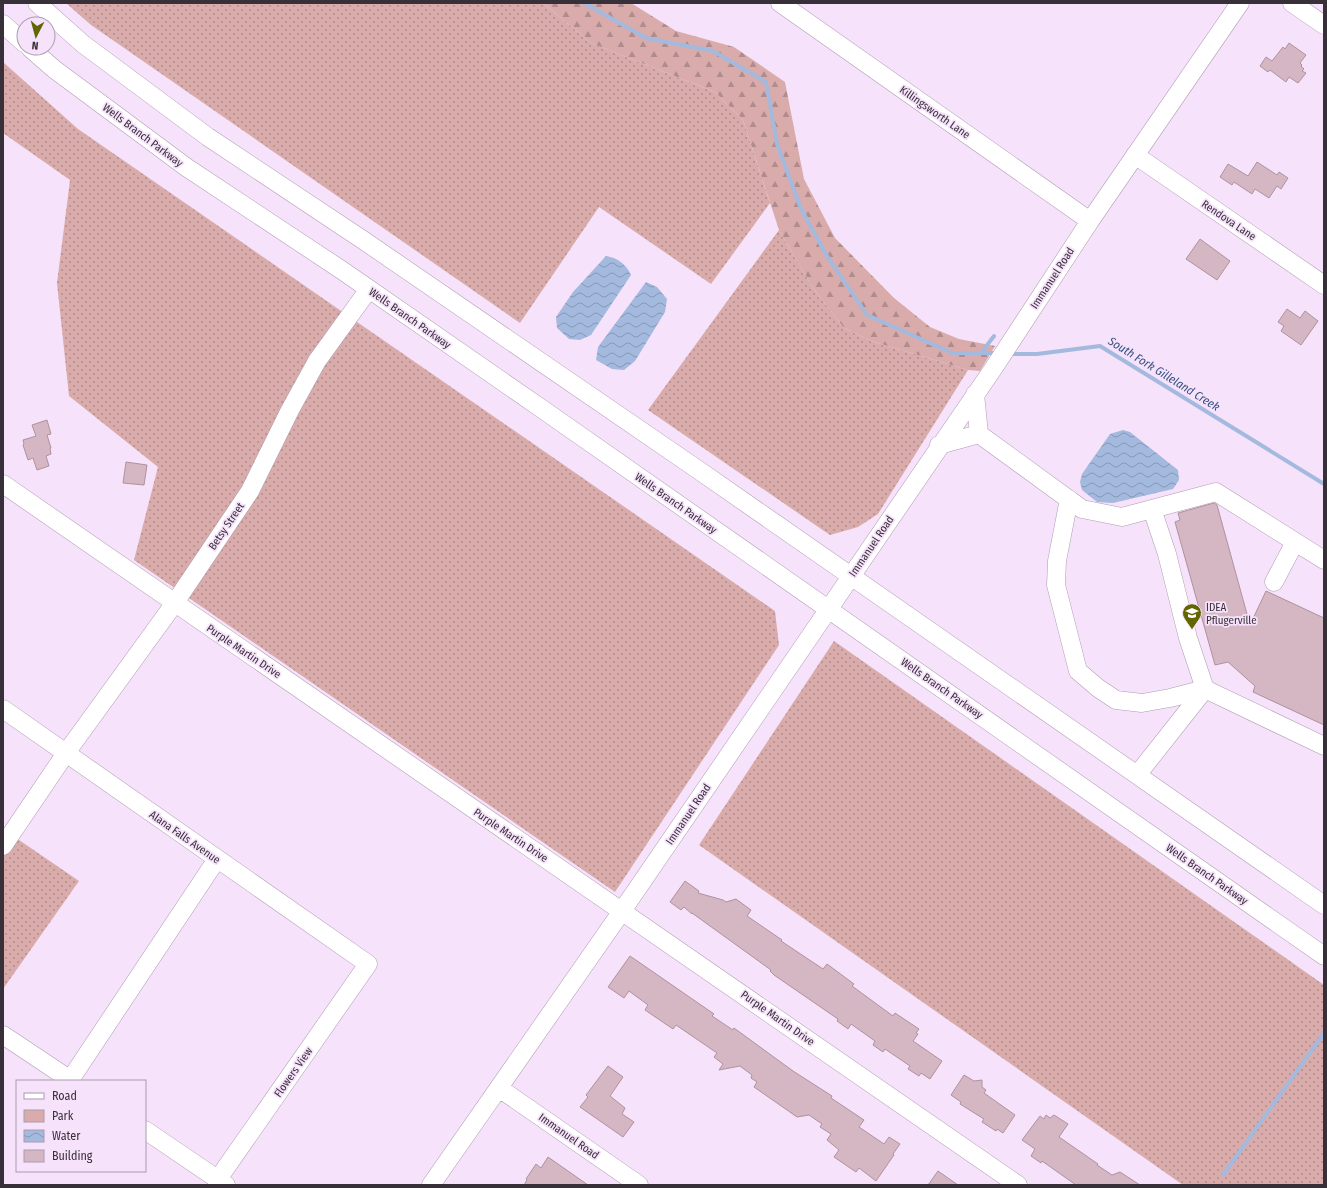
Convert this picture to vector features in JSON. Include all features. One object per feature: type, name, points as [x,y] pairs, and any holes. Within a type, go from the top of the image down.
[{"type":"street","points":[[37,3],[83,44],[208,137],[370,245],[851,576],[1324,905]]},
{"type":"street","name":"Killingsworth Lane","points":[[780,3],[1090,221]]},
{"type":"street","name":"Immanuel Road","points":[[431,1185],[622,911],[993,369],[1090,221],[1240,3]]},
{"type":"street","points":[[1292,3],[1324,25]]},
{"type":"street","points":[[3,24],[16,36]]},
{"type":"street","name":"Wells Branch Parkway","points":[[39,56],[54,69],[186,167],[369,289],[1324,956]]},
{"type":"street","name":"Rendova Lane","points":[[1135,155],[1324,285]]},
{"type":"street","name":"Betsy Street","points":[[3,846],[66,753],[174,604],[250,491],[290,410],[317,361],[369,289]]},
{"type":"street","points":[[975,394],[980,434],[1082,509],[1122,517],[1216,492],[1324,560]]},
{"type":"street","points":[[939,446],[980,434]]},
{"type":"street","name":"Purple Martin Drive","points":[[3,484],[174,604],[622,911],[1007,1182]]},
{"type":"street","points":[[1069,499],[1057,561],[1056,585],[1078,671],[1098,688],[1116,700],[1142,703],[1205,689],[1324,746]]},
{"type":"street","points":[[1152,508],[1167,554],[1188,638],[1205,689]]},
{"type":"street","points":[[1274,582],[1295,542]]},
{"type":"street","points":[[1137,775],[1205,689]]},
{"type":"street","name":"Alana Falls Avenue","points":[[3,709],[368,964]]},
{"type":"street","points":[[3,1035],[71,1080],[218,859]]},
{"type":"street","name":"Flowers View","points":[[222,1182],[368,964]]},
{"type":"street","name":"Immanuel Road","points":[[499,1088],[639,1185]]},
{"type":"street","points":[[146,1131],[222,1182]]},
{"type":"green space","points":[[66,3],[543,3],[591,43],[715,92],[743,120],[770,203],[711,284],[599,207],[520,323],[91,25]]},
{"type":"green space","points":[[543,3],[631,3],[676,31],[734,47],[785,82],[804,179],[835,238],[894,298],[930,327],[959,339],[995,346],[980,371],[968,370],[871,341],[844,328],[813,288],[779,230],[743,120],[715,92],[591,43]]},
{"type":"green space","points":[[3,62],[78,129],[775,611],[779,645],[615,892],[134,560],[158,467],[69,396],[57,283],[70,180],[3,133]]},
{"type":"green space","points":[[779,230],[813,288],[844,328],[871,341],[968,370],[878,514],[858,527],[830,535],[648,410]]},
{"type":"green space","points":[[834,641],[1324,985],[1324,1185],[1183,1185],[699,845]]},
{"type":"green space","points":[[3,829],[79,881],[3,989]]},
{"type":"water","points":[[606,256],[621,262],[631,275],[591,335],[580,340],[569,339],[557,328],[556,317],[573,292]]},
{"type":"water","points":[[646,282],[657,287],[667,299],[665,312],[635,361],[624,370],[612,369],[596,360],[598,347]]},
{"type":"water","points":[[1123,430],[1130,432],[1178,470],[1179,480],[1173,489],[1113,503],[1097,502],[1082,490],[1080,482],[1082,474],[1110,434]]},
{"type":"building","points":[[1289,43],[1306,55],[1300,63],[1304,69],[1302,71],[1306,73],[1298,83],[1289,77],[1286,82],[1270,70],[1268,72],[1260,66],[1266,57],[1272,61],[1283,47],[1285,49]]},
{"type":"building","points":[[1257,162],[1277,175],[1279,172],[1288,178],[1281,189],[1277,186],[1269,198],[1255,189],[1252,194],[1234,182],[1232,185],[1220,177],[1228,164],[1248,176]]},
{"type":"building","points":[[1200,239],[1230,261],[1217,280],[1186,259]]},
{"type":"building","points":[[1287,309],[1300,318],[1305,311],[1318,321],[1301,345],[1281,331],[1284,326],[1278,322]]},
{"type":"building","points":[[47,420],[51,434],[47,435],[51,448],[51,454],[46,456],[49,466],[37,470],[33,458],[28,460],[23,445],[23,440],[36,436],[32,425]]},
{"type":"building","points":[[126,462],[147,465],[144,485],[123,483]]},
{"type":"building","points":[[1214,503],[1217,505],[1250,625],[1266,591],[1324,618],[1324,725],[1253,692],[1255,686],[1228,662],[1215,665],[1175,522],[1180,520],[1178,513]]},
{"type":"building","points":[[685,881],[699,891],[698,893],[726,902],[736,899],[751,910],[747,916],[782,940],[781,941],[823,969],[827,964],[854,984],[852,986],[893,1016],[895,1013],[919,1029],[916,1033],[918,1034],[913,1041],[942,1061],[930,1079],[921,1073],[919,1076],[908,1069],[910,1066],[885,1049],[883,1052],[873,1045],[875,1041],[851,1024],[848,1029],[837,1021],[838,1019],[774,975],[770,971],[771,970],[684,907],[681,910],[670,902]]},
{"type":"building","points":[[630,956],[714,1014],[712,1016],[733,1030],[734,1028],[793,1071],[832,1096],[831,1098],[864,1120],[859,1127],[884,1144],[889,1137],[900,1144],[876,1181],[859,1168],[856,1172],[834,1157],[839,1150],[827,1140],[831,1134],[820,1127],[822,1124],[809,1115],[797,1117],[754,1087],[757,1082],[751,1078],[752,1075],[740,1066],[719,1070],[723,1064],[714,1057],[717,1053],[676,1025],[673,1029],[645,1010],[648,1005],[629,991],[624,998],[608,987]]},
{"type":"building","points":[[608,1066],[623,1077],[610,1096],[625,1108],[622,1114],[634,1122],[623,1137],[580,1107],[588,1097],[586,1095]]},
{"type":"building","points":[[964,1075],[974,1081],[982,1080],[982,1087],[986,1090],[984,1093],[1015,1115],[1003,1133],[997,1129],[996,1131],[982,1122],[984,1119],[960,1104],[961,1102],[951,1095]]},
{"type":"building","points":[[1046,1115],[1050,1118],[1054,1115],[1068,1124],[1059,1137],[1112,1175],[1120,1172],[1140,1185],[1076,1185],[1042,1161],[1041,1163],[1031,1156],[1035,1149],[1022,1140],[1040,1116],[1044,1119]]},
{"type":"building","points":[[548,1157],[588,1185],[524,1185],[527,1180],[526,1179],[536,1164],[541,1168]]},
{"type":"building","points":[[938,1171],[958,1185],[928,1185]]},
{"type":"waterway","name":"South Fork Gilleland Creek","points":[[584,3],[646,38],[713,51],[766,82],[777,144],[801,209],[827,256],[867,315],[952,353],[997,353]]},
{"type":"waterway","points":[[981,353],[994,336]]},
{"type":"waterway","name":"South Fork Gilleland Creek","points":[[1010,354],[1037,354],[1100,346],[1324,484]]},
{"type":"waterway","points":[[1223,1175],[1324,1033]]},
{"type":"place","name":"IDEA Pflugerville","points":[[1192,630]]}]
